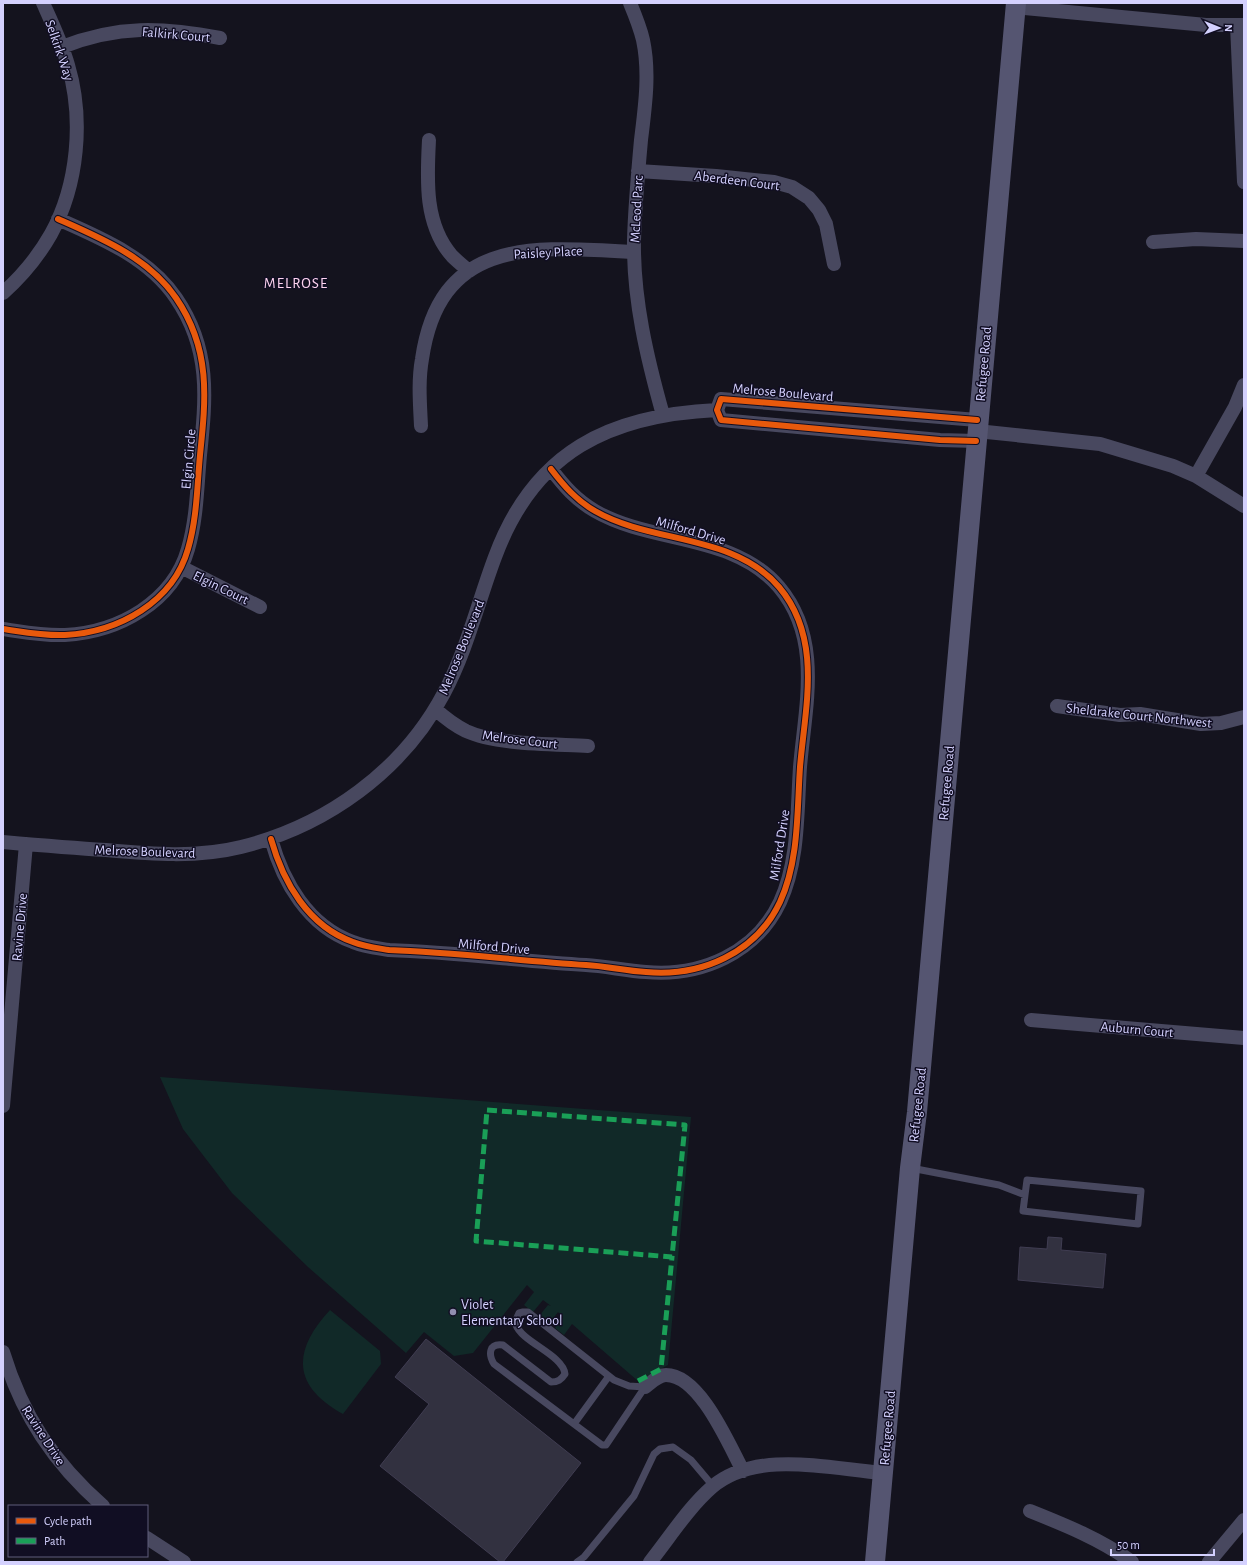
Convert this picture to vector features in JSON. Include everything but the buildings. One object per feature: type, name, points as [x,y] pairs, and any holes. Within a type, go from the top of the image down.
[{"type":"main road","name":"Refugee Road","points":[[875,1562],[910,1168],[917,1112],[1015,5]]},
{"type":"street","name":"Selkirk Way","points":[[3,293],[16,282],[48,239],[58,219],[71,176],[76,135],[74,94],[68,66],[62,48],[43,3]]},
{"type":"street","name":"McLeod Parc","points":[[630,3],[638,22],[643,41],[645,61],[645,100],[638,171],[634,252],[635,290],[652,378],[663,416]]},
{"type":"street","points":[[1015,5],[1206,25],[1240,25],[1244,182]]},
{"type":"street","name":"Falkirk Court","points":[[62,48],[100,35],[120,31],[160,30],[192,33],[220,38]]},
{"type":"street","points":[[429,140],[427,174],[428,196],[434,223],[442,242],[449,252],[469,271]]},
{"type":"street","name":"Aberdeen Court","points":[[638,171],[716,176],[774,182],[792,187],[809,198],[819,210],[826,224],[834,264]]},
{"type":"street","name":"Elgin Circle","points":[[3,629],[46,635],[85,633],[104,628],[140,612],[156,600],[170,585],[181,567],[188,550],[194,525],[204,411],[204,372],[201,352],[186,314],[162,281],[147,268],[124,251],[58,219]]},
{"type":"street","points":[[1153,242],[1196,239],[1244,241]]},
{"type":"street","name":"Paisley Place","points":[[420,426],[421,360],[429,324],[446,292],[460,277],[476,265],[494,257],[532,250],[634,252]]},
{"type":"street","points":[[1196,476],[1235,408],[1244,385]]},
{"type":"street","name":"Melrose Boulevard","points":[[721,399],[977,431],[940,440],[721,420],[718,410],[721,399]]},
{"type":"street","name":"Melrose Boulevard","points":[[3,842],[178,855],[222,851],[271,839],[316,819],[360,792],[382,772],[410,742],[435,709],[456,667],[469,635],[494,557],[505,533],[523,503],[551,469],[581,444],[598,435],[636,421],[663,416],[718,410]]},
{"type":"street","points":[[977,431],[1100,444],[1173,466],[1196,476],[1244,506]]},
{"type":"street","name":"Milford Drive","points":[[271,839],[283,875],[293,893],[305,908],[319,922],[334,933],[351,942],[363,946],[389,950],[588,965],[648,973],[680,972],[707,966],[725,959],[753,940],[771,919],[783,895],[792,863],[795,843],[802,742],[808,701],[808,661],[805,641],[799,621],[791,603],[779,587],[764,573],[747,561],[710,546],[632,526],[595,511],[578,500],[564,486],[551,469]]},
{"type":"street","name":"Elgin Court","points":[[181,567],[260,607]]},
{"type":"street","name":"Sheldrake Court Northwest","points":[[1057,706],[1120,715],[1140,714],[1201,724],[1221,723],[1244,717]]},
{"type":"street","name":"Melrose Court","points":[[435,709],[455,725],[466,731],[485,737],[504,740],[588,746]]},
{"type":"street","name":"Ravine Drive","points":[[3,1106],[26,844]]},
{"type":"street","name":"Auburn Court","points":[[1031,1020],[1244,1038]]},
{"type":"street","name":"Ravine Drive","points":[[3,1352],[25,1410],[42,1439],[72,1476],[102,1505]]},
{"type":"street","points":[[645,1387],[657,1377],[666,1375],[676,1377],[686,1382],[715,1416],[743,1471]]},
{"type":"street","points":[[650,1562],[699,1500],[713,1486],[730,1475],[765,1466],[784,1464],[802,1464],[883,1473]]},
{"type":"street","points":[[1030,1510],[1096,1540],[1132,1562]]},
{"type":"street","points":[[1209,1562],[1244,1520]]},
{"type":"street","points":[[148,1539],[184,1562]]},
{"type":"lane","points":[[910,1168],[999,1185],[1025,1195]]},
{"type":"lane","points":[[1027,1180],[1141,1191],[1138,1224],[1023,1211],[1025,1195],[1027,1180]]},
{"type":"lane","points":[[528,1312],[609,1376],[629,1386],[645,1387],[606,1445],[602,1445],[494,1364],[490,1358],[490,1352],[492,1348],[498,1344],[503,1345],[551,1382],[556,1382],[562,1379],[565,1374],[562,1365],[521,1332],[516,1325],[516,1319],[519,1313],[528,1312]]},
{"type":"lane","points":[[574,1424],[609,1376]]},
{"type":"lane","points":[[577,1562],[584,1557],[634,1496],[654,1454],[660,1449],[673,1448],[691,1460],[713,1486]]},
{"type":"green space","points":[[160,1077],[691,1117],[668,1365],[638,1381],[572,1324],[564,1335],[555,1328],[563,1317],[558,1312],[549,1324],[539,1316],[548,1305],[551,1306],[543,1300],[533,1312],[524,1305],[534,1292],[527,1285],[473,1353],[454,1356],[424,1332],[406,1353],[308,1267],[232,1193],[183,1129]]},
{"type":"green space","points":[[330,1310],[380,1351],[381,1364],[343,1414],[326,1403],[314,1392],[306,1380],[303,1367],[304,1354],[309,1340],[318,1325]]},
{"type":"marked path","points":[[487,1110],[685,1125],[672,1257],[476,1241],[487,1110]]},
{"type":"marked path","points":[[638,1381],[661,1369],[672,1257]]},
{"type":"cycle path","points":[[3,629],[49,635],[85,633],[105,628],[141,611],[157,599],[181,568],[188,549],[195,514],[204,414],[204,394],[201,355],[187,317],[176,298],[165,284],[138,260],[107,242],[58,219]]},
{"type":"cycle path","points":[[976,441],[940,440],[721,420],[717,410],[721,399],[977,420]]},
{"type":"cycle path","points":[[271,839],[276,855],[290,886],[310,914],[337,935],[358,944],[376,948],[667,973],[687,970],[725,958],[742,948],[757,935],[770,920],[780,902],[786,886],[794,853],[807,697],[808,674],[806,651],[802,629],[793,607],[779,587],[760,570],[739,557],[716,548],[617,522],[595,511],[582,502],[566,487],[551,469]]},
{"type":"place","name":"Violet Elementary School","points":[[453,1312]]},
{"type":"district","name":"MELROSE","points":[[296,283]]}]
